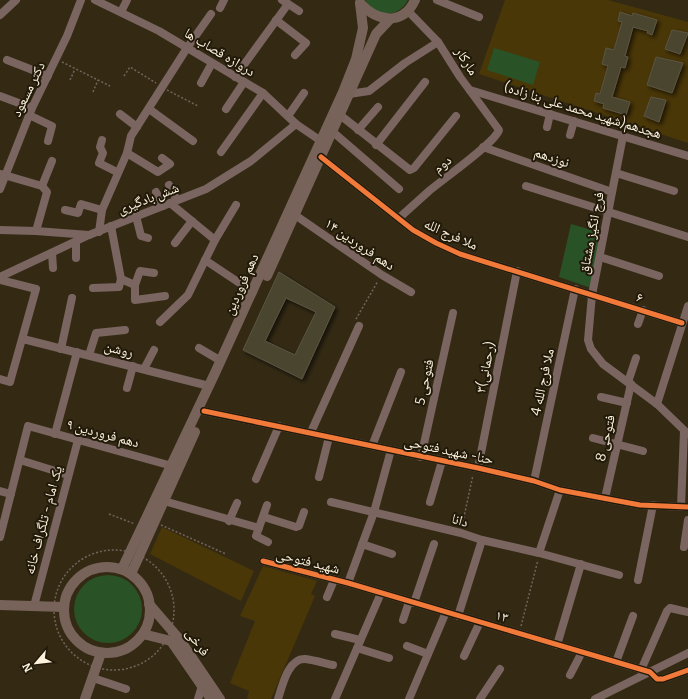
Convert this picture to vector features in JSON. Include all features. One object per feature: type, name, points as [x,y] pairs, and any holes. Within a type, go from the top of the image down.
[{"type":"main road","points":[[360,1],[368,12],[378,18],[390,19],[408,11],[415,0]]},
{"type":"main road","name":"دهم فروردین","points":[[131,574],[135,553],[143,526],[253,292],[356,59],[363,28],[360,1]]},
{"type":"main road","name":"دهم فروردین","points":[[122,569],[135,553],[154,522],[333,132],[376,34],[390,19]]},
{"type":"main road","points":[[108,566],[122,569],[131,574],[143,587],[149,604],[150,614],[143,634],[135,643],[125,650],[113,653],[101,653],[89,650],[78,643],[69,632],[58,607],[73,582],[83,573],[95,568],[108,566]]},
{"type":"main road","name":"فرخی","points":[[149,604],[171,630],[220,699]]},
{"type":"main road","points":[[0,605],[58,607]]},
{"type":"main road","name":"فرخی","points":[[143,634],[171,641],[211,699]]},
{"type":"main road","points":[[85,699],[101,653]]},
{"type":"street","name":"دکتر مسعود","points":[[0,189],[2,174],[30,111],[56,60],[81,0]]},
{"type":"street","name":"دروازه قصاب ها","points":[[95,0],[159,31],[263,93],[296,124],[321,141]]},
{"type":"street","points":[[121,12],[127,0]]},
{"type":"street","points":[[220,8],[224,0]]},
{"type":"street","points":[[436,0],[479,17]]},
{"type":"street","points":[[0,15],[12,1]]},
{"type":"street","points":[[235,77],[276,20],[285,2],[299,11]]},
{"type":"street","name":"مارکار","points":[[408,11],[438,42],[499,130]]},
{"type":"street","points":[[99,232],[102,210],[127,153],[131,136],[163,88],[187,48],[211,14]]},
{"type":"street","points":[[276,20],[306,43],[295,55]]},
{"type":"street","points":[[349,94],[369,91],[405,63],[438,42]]},
{"type":"street","points":[[7,60],[48,76]]},
{"type":"street","points":[[200,83],[212,63]]},
{"type":"street","points":[[226,109],[244,82]]},
{"type":"street","points":[[376,145],[425,82]]},
{"type":"street","name":"هجدهم(شهید محمد علی بنا زاده)","points":[[470,90],[688,156]]},
{"type":"street","points":[[221,152],[263,93]]},
{"type":"street","points":[[288,116],[304,93]]},
{"type":"street","points":[[0,96],[30,111],[52,126],[48,141]]},
{"type":"street","points":[[358,130],[378,107]]},
{"type":"street","points":[[149,109],[193,141]]},
{"type":"street","points":[[120,114],[137,127]]},
{"type":"street","points":[[547,127],[550,114]]},
{"type":"street","points":[[340,115],[376,145],[410,170],[414,168],[456,116]]},
{"type":"street","points":[[570,135],[574,121]]},
{"type":"street","name":"شش بادگیری","points":[[0,278],[89,235],[206,189],[251,160],[296,124]]},
{"type":"street","name":"دوم","points":[[399,218],[483,147],[498,133],[499,130]]},
{"type":"street","points":[[333,132],[400,189]]},
{"type":"street","name":"فرح انگیز مشتاق","points":[[623,136],[592,295],[587,337],[591,349],[603,364],[657,404],[686,432]]},
{"type":"street","points":[[102,140],[100,146],[103,154],[99,163],[118,172]]},
{"type":"street","name":"نوزدهم","points":[[483,147],[612,192]]},
{"type":"street","points":[[127,153],[158,172],[170,164],[162,158]]},
{"type":"street","name":"ملا فرج الله","points":[[321,157],[413,230],[436,243],[460,254],[592,295]]},
{"type":"street","points":[[42,186],[52,161]]},
{"type":"street","points":[[616,173],[674,192]]},
{"type":"street","points":[[2,174],[42,186],[47,192],[36,231]]},
{"type":"street","points":[[169,185],[170,203]]},
{"type":"street","points":[[526,186],[688,237]]},
{"type":"street","points":[[156,192],[215,240]]},
{"type":"street","points":[[65,210],[78,213],[81,204],[102,210]]},
{"type":"street","points":[[160,322],[188,295],[215,240],[236,205]]},
{"type":"street","name":"دهم فروردین ۱۴","points":[[295,215],[382,275],[411,292]]},
{"type":"street","points":[[136,216],[140,236],[148,238]]},
{"type":"street","points":[[175,243],[192,221]]},
{"type":"street","points":[[93,288],[119,287],[121,279],[111,226]]},
{"type":"street","points":[[0,230],[89,235]]},
{"type":"street","points":[[76,242],[76,258]]},
{"type":"street","points":[[52,253],[53,268]]},
{"type":"street","points":[[600,257],[659,276]]},
{"type":"street","points":[[205,260],[253,292]]},
{"type":"street","points":[[154,273],[140,271],[135,285],[135,300],[164,296]]},
{"type":"street","name":"۳(رحمانی)","points":[[477,468],[517,272]]},
{"type":"street","points":[[0,278],[36,289],[10,382],[0,379]]},
{"type":"street","points":[[121,279],[135,285]]},
{"type":"street","name":"4 ملا فرج الله","points":[[534,481],[575,289]]},
{"type":"street","name":"۶","points":[[592,295],[643,310],[684,328]]},
{"type":"street","points":[[61,349],[72,298]]},
{"type":"street","points":[[657,404],[684,328],[688,306]]},
{"type":"street","points":[[638,324],[643,310]]},
{"type":"street","name":"فتوحی 5","points":[[421,457],[453,313]]},
{"type":"street","points":[[311,432],[359,326]]},
{"type":"street","points":[[89,355],[96,333],[125,330]]},
{"type":"street","name":"روشن","points":[[23,339],[209,386]]},
{"type":"street","points":[[199,348],[221,361]]},
{"type":"street","points":[[144,369],[154,350]]},
{"type":"street","points":[[55,434],[76,352]]},
{"type":"street","name":"فتوحی 8","points":[[605,498],[636,358]]},
{"type":"street","points":[[127,388],[133,366]]},
{"type":"street","points":[[372,446],[401,372]]},
{"type":"street","points":[[601,397],[627,404]]},
{"type":"street","name":"حنا- شهید فتوحی","points":[[204,411],[311,432],[477,468],[534,481],[560,490],[640,505],[684,507]]},
{"type":"street","name":"دهم فروردین ۹","points":[[20,460],[28,426],[172,466]]},
{"type":"street","points":[[256,479],[279,426]]},
{"type":"street","points":[[684,507],[686,432]]},
{"type":"street","points":[[319,477],[329,436]]},
{"type":"street","points":[[593,438],[643,451]]},
{"type":"street","name":"یک امام - تلگراف خانه","points":[[34,606],[78,440]]},
{"type":"street","points":[[348,584],[374,512],[391,450]]},
{"type":"street","points":[[0,537],[20,460],[68,475]]},
{"type":"street","points":[[430,502],[442,461]]},
{"type":"street","points":[[539,553],[560,490]]},
{"type":"street","points":[[0,491],[11,494]]},
{"type":"street","points":[[164,501],[229,521],[259,528]]},
{"type":"street","name":"دانا","points":[[331,502],[461,533],[482,540],[539,553],[619,575]]},
{"type":"street","points":[[229,521],[237,504]]},
{"type":"street","points":[[267,505],[256,538],[268,542]]},
{"type":"street","points":[[638,580],[653,505]]},
{"type":"street","points":[[264,517],[298,527],[304,512]]},
{"type":"street","points":[[684,547],[688,520]]},
{"type":"street","points":[[458,616],[482,540]]},
{"type":"street","points":[[362,544],[392,554]]},
{"type":"street","points":[[403,620],[412,602],[434,544]]},
{"type":"street","name":"شهید فتوحی","points":[[263,561],[348,584]]},
{"type":"street","points":[[557,645],[581,564]]},
{"type":"street","points":[[327,597],[334,580]]},
{"type":"street","name":"۱۳","points":[[348,584],[650,672],[659,679],[685,671]]},
{"type":"street","points":[[335,699],[381,593]]},
{"type":"street","points":[[641,670],[667,611],[670,608],[674,608],[688,612]]},
{"type":"street","points":[[409,699],[446,612]]},
{"type":"street","points":[[616,662],[633,616]]},
{"type":"street","points":[[464,656],[480,622]]},
{"type":"street","points":[[335,634],[388,658]]},
{"type":"street","points":[[407,646],[428,654]]},
{"type":"street","points":[[570,674],[582,652]]},
{"type":"street","points":[[595,699],[688,653]]},
{"type":"street","points":[[278,699],[288,674],[296,662],[303,659],[333,665]]},
{"type":"street","points":[[480,699],[500,668]]},
{"type":"street","points":[[685,671],[688,679]]},
{"type":"street","points":[[94,673],[126,689]]},
{"type":"street","points":[[198,699],[202,686]]},
{"type":"path","points":[[56,60],[110,86]]},
{"type":"path","points":[[124,76],[130,68],[163,88],[198,106]]},
{"type":"path","points":[[70,80],[75,69]]},
{"type":"path","points":[[92,92],[98,80]]},
{"type":"path","points":[[359,326],[355,320],[382,275]]},
{"type":"path","points":[[461,533],[477,468]]},
{"type":"path","points":[[109,514],[143,526]]},
{"type":"path","points":[[154,522],[226,554]]},
{"type":"path","points":[[112,549],[135,553],[152,563],[170,586],[174,600],[174,615],[171,630],[157,653],[144,663],[129,669],[94,673],[70,651],[60,638],[54,623],[58,607],[57,589],[62,578],[78,560],[95,552],[112,549]]},
{"type":"path","points":[[520,634],[539,553]]},
{"type":"shaded area","points":[[505,0],[608,0],[688,22],[688,143],[479,74]]},
{"type":"shaded area","points":[[162,527],[254,571],[241,601],[150,554]]},
{"type":"shaded area","points":[[263,566],[317,581],[311,594],[315,596],[271,699],[249,699],[247,698],[249,691],[230,683],[255,621],[240,616]]},
{"type":"green space","points":[[365,0],[408,0],[399,10],[387,14],[375,10]]},
{"type":"green space","points":[[494,48],[540,62],[533,85],[487,70]]},
{"type":"green space","points":[[571,224],[602,233],[591,288],[559,277]]},
{"type":"green space","points":[[108,575],[121,578],[132,585],[139,596],[142,609],[139,622],[132,633],[121,640],[108,643],[95,640],[84,633],[77,622],[74,609],[77,596],[84,585],[95,578]]},
{"type":"building","points":[[620,12],[632,16],[633,13],[657,20],[652,35],[647,33],[648,31],[633,27],[625,56],[628,57],[625,68],[621,67],[612,97],[630,102],[626,115],[603,108],[604,104],[594,101],[596,93],[600,94],[608,66],[602,64],[606,48],[614,50],[622,22],[618,21]]},
{"type":"building","points":[[672,30],[688,33],[680,54],[665,49]]},
{"type":"building","points":[[656,57],[683,63],[672,93],[647,85]]},
{"type":"building","points":[[651,97],[666,100],[659,122],[644,116]]},
{"type":"building","points":[[279,272],[335,307],[302,379],[243,350]],"holes":[[[286,298],[316,312],[295,355],[265,341]]]},
{"type":"cycle path","points":[[321,157],[413,230],[436,243],[460,254],[682,323]]},
{"type":"cycle path","points":[[204,411],[478,468],[534,481],[560,490],[640,505],[688,507]]},
{"type":"cycle path","points":[[263,561],[348,583],[650,672],[657,679],[663,679],[688,670]]}]
